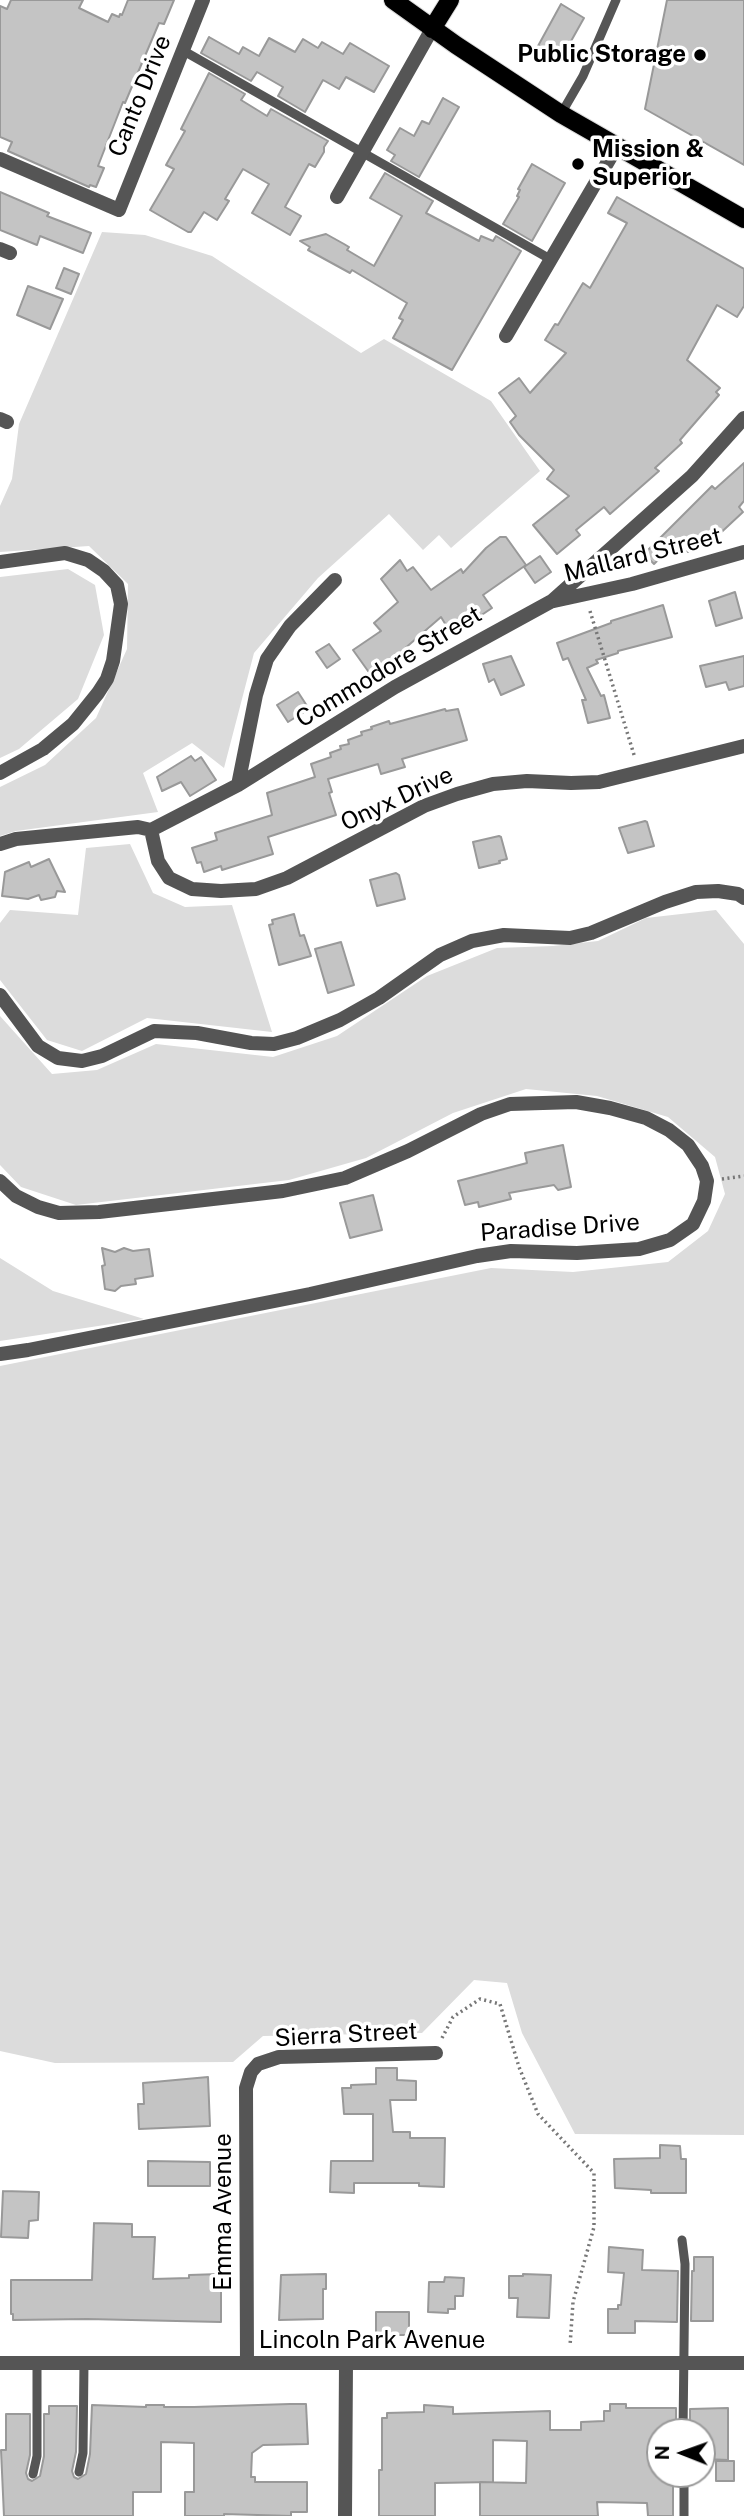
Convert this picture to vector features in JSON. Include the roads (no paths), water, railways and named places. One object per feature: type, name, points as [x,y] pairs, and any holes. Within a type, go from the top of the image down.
[{"type":"main road","points":[[393,0],[432,29],[615,148],[744,219]]},
{"type":"main road","points":[[432,29],[450,0]]},
{"type":"street","name":"Canto Drive","points":[[0,159],[119,209],[203,0]]},
{"type":"street","points":[[337,197],[432,29]]},
{"type":"street","points":[[506,336],[615,148]]},
{"type":"street","name":"Commodore Street","points":[[0,844],[16,839],[138,827],[150,830],[238,785],[395,687],[552,601],[692,476],[744,418]]},
{"type":"street","name":"Mallard Street","points":[[552,601],[632,584],[744,552]]},
{"type":"street","points":[[0,562],[65,553],[88,560],[104,571],[117,585],[121,604],[113,661],[107,679],[98,693],[73,724],[43,749],[0,773]]},
{"type":"street","points":[[238,785],[256,695],[267,659],[290,626],[335,580]]},
{"type":"street","name":"Onyx Drive","points":[[150,830],[158,860],[169,878],[191,889],[256,890],[287,878],[424,806],[457,794],[504,783],[527,781],[599,782],[744,746]]},
{"type":"street","points":[[0,995],[38,1046],[58,1058],[82,1061],[102,1056],[154,1031],[185,1032],[274,1044],[297,1038],[340,1020],[379,998],[440,955],[472,941],[504,935],[570,938],[591,933],[696,892],[718,891],[738,894],[744,898]]},
{"type":"street","name":"Paradise Drive","points":[[0,1181],[16,1196],[38,1207],[59,1213],[99,1212],[283,1191],[345,1178],[408,1152],[481,1114],[510,1104],[576,1102],[646,1118],[669,1130],[688,1145],[702,1166],[706,1181],[704,1201],[693,1223],[670,1240],[639,1249],[511,1251],[477,1256],[296,1297],[0,1354]]},
{"type":"street","name":"Sierra Street","points":[[258,2064],[279,2057],[436,2053]]},
{"type":"street","name":"Emma Avenue","points":[[247,2363],[246,2088],[251,2072],[258,2064]]},
{"type":"street","name":"Lincoln Park Avenue","points":[[0,2363],[744,2363]]},
{"type":"street","points":[[345,2516],[346,2363]]},
{"type":"lane","points":[[561,114],[583,76],[616,0]]},
{"type":"lane","points":[[182,50],[550,259]]},
{"type":"lane","points":[[682,2240],[685,2276],[683,2418]]},
{"type":"lane","points":[[33,2474],[37,2456],[37,2363]]},
{"type":"lane","points":[[79,2472],[83,2453],[84,2363]]},
{"type":"lane","points":[[684,2488],[684,2516]]},
{"type":"place","name":"Public Storage","points":[[700,55]]},
{"type":"place","name":"Mission & Superior","points":[[578,164]]}]
